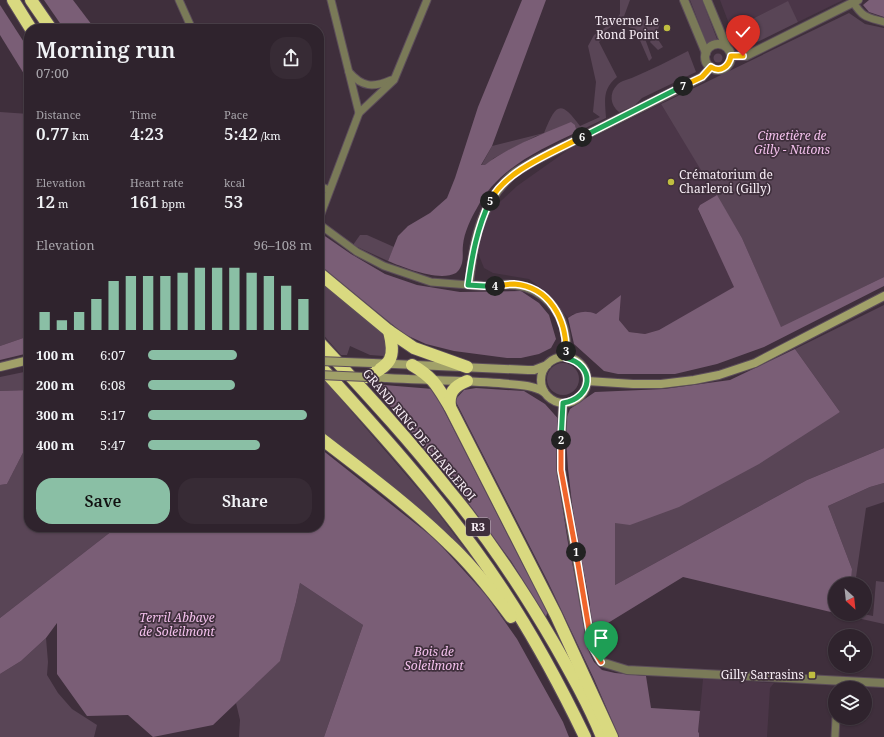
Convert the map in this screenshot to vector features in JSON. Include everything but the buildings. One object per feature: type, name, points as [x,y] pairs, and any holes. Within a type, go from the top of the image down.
[{"type":"highway","points":[[13,0],[28,24]]},
{"type":"highway","points":[[31,0],[48,24]]},
{"type":"highway","points":[[324,277],[389,331],[414,348],[467,367]]},
{"type":"highway","points":[[367,377],[381,369],[391,356],[392,345],[389,331]]},
{"type":"highway","name":"GRAND RING DE CHARLEROI","points":[[324,348],[416,450],[479,529],[543,624],[573,678],[602,737]]},
{"type":"highway","points":[[412,365],[426,373],[434,380],[450,407],[556,615],[612,737]]},
{"type":"highway","name":"R3","points":[[324,370],[371,422],[435,498],[500,586],[531,634],[559,684],[585,737]]},
{"type":"highway","points":[[450,407],[449,398],[452,390],[458,384],[466,381]]},
{"type":"highway","points":[[324,440],[416,513],[449,543],[478,575],[514,622],[531,634]]},
{"type":"main road","points":[[587,381],[660,384],[719,375],[755,363],[884,296]]},
{"type":"main road","points":[[324,362],[381,369],[434,380],[527,386],[539,389],[552,400],[563,403],[572,402],[580,397],[585,390],[587,381],[584,368],[573,359],[566,358],[559,358],[534,370],[412,365],[381,369]]},
{"type":"main road","points":[[0,367],[24,361]]},
{"type":"main road","points":[[544,392],[541,383],[542,373],[547,365]]},
{"type":"main road","points":[[324,375],[367,377]]},
{"type":"street","points":[[180,0],[190,24]]},
{"type":"street","points":[[331,0],[359,113]]},
{"type":"street","points":[[324,204],[359,113],[396,77],[427,0]]},
{"type":"street","points":[[684,0],[706,53],[706,62],[711,67],[718,70],[728,66],[731,56],[707,0]]},
{"type":"street","points":[[731,56],[746,56],[856,1],[860,13],[868,18],[884,22]]},
{"type":"street","points":[[706,53],[708,48],[716,44],[726,46]]},
{"type":"street","points":[[468,285],[472,257],[482,219],[493,196],[512,176],[534,162],[702,77],[711,67]]},
{"type":"street","points":[[349,72],[359,81],[370,85],[377,85],[396,77]]},
{"type":"street","points":[[324,188],[329,190]]},
{"type":"street","points":[[324,228],[357,252],[384,266],[432,282],[484,286],[514,284],[533,289],[546,298],[555,308],[562,322],[566,339],[566,358]]},
{"type":"street","points":[[563,403],[561,470],[592,647],[601,662],[627,670],[828,683]]},
{"type":"street","points":[[872,683],[884,683]]},
{"type":"street","points":[[835,737],[836,725]]},
{"type":"shaded area","points":[[720,0],[843,0],[798,22],[787,2],[731,29]]},
{"type":"shaded area","points":[[661,104],[717,195],[700,205],[698,210],[735,287],[659,330],[645,334],[629,332],[619,320],[621,295],[596,314],[573,314],[568,318],[547,293],[529,279],[493,273],[484,268],[478,253],[487,214],[517,186],[568,150]]},
{"type":"shaded area","points":[[703,679],[774,683],[770,688],[767,737],[699,737],[698,732]]},
{"type":"green space","points":[[44,0],[73,0],[91,24],[61,24]]},
{"type":"green space","points":[[522,0],[546,0],[492,146],[481,165],[485,165],[526,141],[571,122],[575,125],[577,132],[520,162],[496,182],[485,194],[466,231],[462,263],[456,273],[441,276],[431,275],[388,261],[398,236],[408,226],[430,213],[447,198],[478,107]]},
{"type":"green space","points":[[620,0],[630,0],[623,19],[638,25],[641,19],[660,24],[657,32],[659,33],[657,38],[663,47],[658,50],[650,42],[653,37],[643,33],[652,58],[649,61],[635,29],[618,24],[605,31],[599,42],[617,77],[609,86],[607,91],[605,101],[606,118],[577,132],[575,125],[536,136],[494,158],[485,166],[481,166],[492,146],[544,133],[555,111],[559,108],[568,112],[580,126],[600,117],[593,112],[596,82],[588,46],[594,35],[615,21],[620,14]]},
{"type":"green space","points":[[690,0],[702,0],[717,39],[707,44]]},
{"type":"green space","points":[[869,0],[884,0],[884,17],[869,12],[863,5]]},
{"type":"green space","points":[[788,1],[798,22],[749,46],[743,45],[734,28]]},
{"type":"green space","points":[[0,5],[24,42],[24,74],[0,35]]},
{"type":"green space","name":"Cimetière de Gilly - Nutons","points":[[849,13],[865,24],[884,28],[884,277],[781,328],[742,238],[661,104]]},
{"type":"green space","points":[[688,51],[696,72],[642,98],[634,106],[619,112],[616,109],[612,102],[612,95],[614,88],[619,83],[648,71]]},
{"type":"green space","points":[[718,53],[723,58],[718,63],[713,58]]},
{"type":"green space","points":[[0,112],[24,114],[24,338],[0,346]]},
{"type":"green space","points":[[717,195],[742,238],[781,327],[884,277],[884,286],[764,347],[717,364],[675,374],[618,374],[604,371],[574,344],[568,318],[571,316],[582,312],[596,314],[621,295],[619,320],[629,332],[645,334],[659,330],[734,287],[698,209],[700,205]]},
{"type":"green space","points":[[324,235],[351,254],[385,274],[417,285],[460,292],[521,291],[539,303],[549,315],[556,339],[551,348],[539,354],[521,358],[507,358],[454,351],[426,344],[404,334],[324,269]]},
{"type":"green space","points":[[360,235],[367,235],[394,247],[388,261],[353,245]]},
{"type":"green space","points":[[324,284],[378,329],[386,341],[384,356],[370,355],[350,346],[347,355],[341,355],[324,336]]},
{"type":"green space","points":[[884,305],[884,448],[807,480],[615,585],[615,523],[840,412],[795,349]]},
{"type":"green space","points":[[24,338],[24,354],[0,360],[0,346]]},
{"type":"green space","points":[[795,349],[840,412],[759,464],[679,507],[630,525],[615,523],[615,585],[807,480],[884,448],[884,483],[870,487],[828,506],[852,569],[851,577],[828,577],[828,611],[683,577],[590,634],[590,604],[575,529],[568,469],[565,422],[570,409],[595,392],[664,389],[730,380]]},
{"type":"green space","points":[[560,363],[566,363],[576,370],[579,379],[578,385],[572,392],[566,395],[560,395],[550,388],[547,382],[547,376],[554,366]]},
{"type":"green space","points":[[24,372],[24,390],[0,391],[0,377]]},
{"type":"green space","points":[[324,382],[326,382],[432,505],[475,562],[448,534],[423,512],[324,434]]},
{"type":"green space","points":[[372,384],[433,389],[525,569],[548,610],[546,617],[511,561],[461,493]]},
{"type":"green space","points":[[476,388],[524,391],[545,404],[562,423],[556,464],[568,543],[584,619],[589,652],[594,662],[602,670],[615,673],[646,676],[651,708],[700,711],[699,737],[619,737],[594,679],[548,582],[455,400],[464,390]]},
{"type":"green space","points":[[24,390],[24,451],[7,484],[0,485],[0,391]]},
{"type":"green space","points":[[24,451],[24,532],[111,532],[0,618],[0,485],[7,484]]},
{"type":"green space","points":[[324,451],[435,539],[486,595],[517,639],[563,722],[569,737],[324,737],[363,625],[300,583],[280,661],[213,725],[153,737],[128,715],[87,716],[57,674],[57,623],[46,638],[21,661],[0,674],[0,618],[111,532],[324,532]]},
{"type":"green space","points":[[884,483],[884,502],[866,508],[856,577],[851,577],[852,569],[828,506],[870,487]]},
{"type":"green space","points":[[876,581],[884,582],[884,624],[870,621],[872,621]]},
{"type":"green space","points":[[300,583],[363,625],[324,737],[239,737],[240,720],[236,703],[280,660]]},
{"type":"green space","points":[[46,638],[48,662],[47,675],[58,693],[72,709],[97,725],[94,737],[0,737],[0,674],[21,661]]},
{"type":"place","name":"Taverne Le Rond Point","points":[[667,28]]},
{"type":"place","name":"Crématorium de Charleroi (Gilly)","points":[[671,182]]},
{"type":"place","name":"Gilly Sarrasins","points":[[812,675]]},
{"type":"route","points":[[601,662],[592,647],[561,470],[563,403],[572,402],[580,397],[585,390],[587,381],[586,374],[584,368],[579,363],[573,359],[566,358],[566,339],[562,322],[555,308],[546,298],[533,289],[514,284],[484,286],[468,285],[472,257],[482,219],[493,196],[512,176],[534,162],[702,77],[711,67],[718,70],[728,66],[731,56],[743,56]]},
{"type":"park label","name":"Terril Abbaye de Soleilmont","points":[[177,625]]},
{"type":"park label","name":"Bois de Soleilmont","points":[[434,659]]}]
